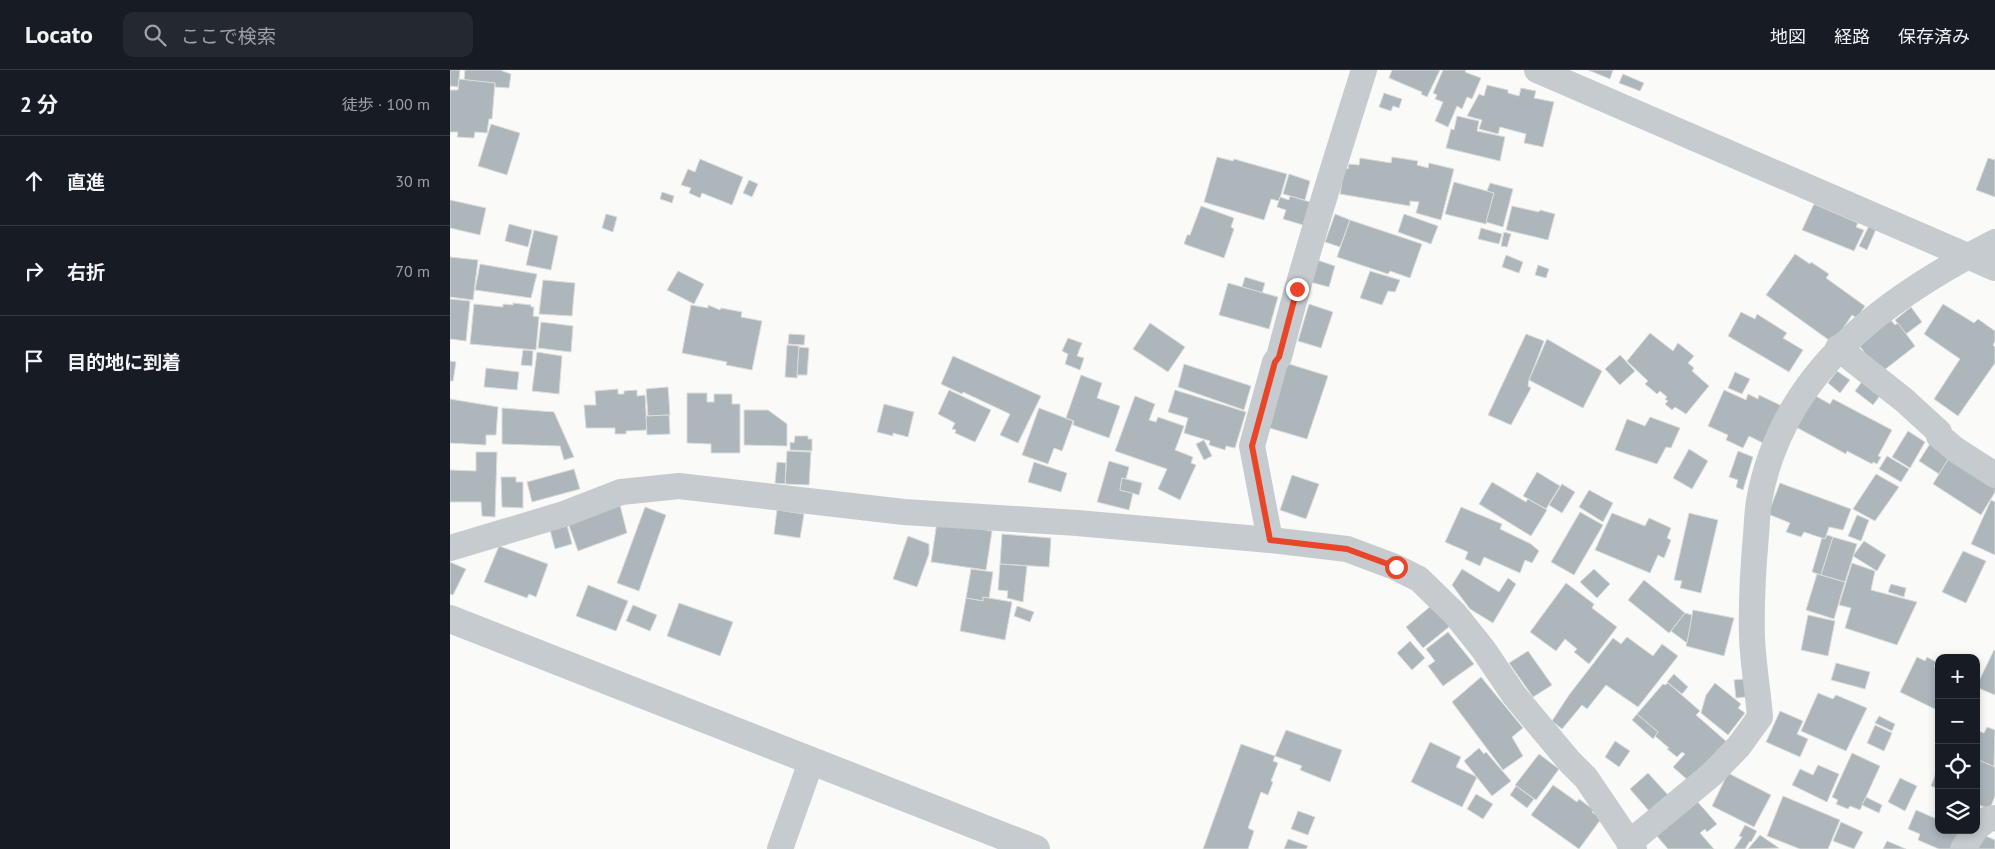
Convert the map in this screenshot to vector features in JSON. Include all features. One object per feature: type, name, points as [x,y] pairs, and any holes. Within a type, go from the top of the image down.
[{"type":"street","points":[[1270,540],[1252,446],[1332,169],[1364,70]]},
{"type":"street","points":[[1537,70],[1995,268]]},
{"type":"street","points":[[450,548],[564,514],[620,492],[679,486],[904,512],[1077,523],[1270,540],[1347,549],[1396,567],[1419,579],[1455,614],[1483,649],[1514,696],[1586,778],[1632,846],[1712,774],[1739,746],[1760,717],[1752,638],[1754,559],[1759,501],[1773,450],[1798,397],[1838,348],[1880,312],[1968,256],[1995,242]]},
{"type":"street","points":[[1838,348],[1904,400],[1938,432],[1939,436],[1956,450],[1995,475]]},
{"type":"street","points":[[450,619],[1036,849]]},
{"type":"street","points":[[780,849],[811,762]]},
{"type":"street","points":[[1980,826],[1988,819],[1995,818]]},
{"type":"street","points":[[1963,849],[1973,834]]},
{"type":"building","points":[[450,70],[460,70],[458,87],[450,86]]},
{"type":"building","points":[[465,70],[500,70],[511,74],[509,88],[495,87],[495,83],[464,80]]},
{"type":"building","points":[[1392,70],[1440,70],[1427,97],[1421,94],[1422,92],[1389,78]]},
{"type":"building","points":[[1443,70],[1466,70],[1465,72],[1481,78],[1472,99],[1467,97],[1462,109],[1457,106],[1448,127],[1435,121],[1443,102],[1435,99],[1437,95],[1433,93]]},
{"type":"building","points":[[1588,70],[1613,70],[1610,79]]},
{"type":"building","points":[[1623,74],[1644,83],[1640,91],[1619,83]]},
{"type":"building","points":[[459,79],[495,83],[492,119],[489,119],[487,133],[475,132],[474,138],[457,137],[458,132],[450,132],[450,90],[458,90]]},
{"type":"building","points":[[1487,85],[1508,90],[1508,93],[1519,96],[1521,88],[1536,91],[1534,98],[1554,102],[1543,147],[1524,143],[1526,134],[1500,127],[1498,134],[1479,129],[1482,120],[1467,116],[1479,94],[1484,96]]},
{"type":"building","points":[[1384,93],[1402,99],[1399,108],[1393,106],[1391,111],[1379,107]]},
{"type":"building","points":[[1457,116],[1479,121],[1477,131],[1505,137],[1500,161],[1446,148],[1451,129],[1454,130]]},
{"type":"building","points":[[491,124],[520,133],[507,175],[478,166]]},
{"type":"building","points":[[1217,157],[1233,161],[1234,159],[1287,174],[1279,201],[1271,199],[1264,220],[1204,202]]},
{"type":"building","points":[[1392,157],[1418,161],[1417,165],[1428,168],[1429,163],[1454,169],[1441,220],[1416,213],[1419,202],[1410,201],[1410,206],[1340,194],[1344,168],[1348,169],[1349,164],[1359,165],[1360,158],[1391,163]]},
{"type":"building","points":[[1988,158],[1995,160],[1995,197],[1976,190]]},
{"type":"building","points":[[700,159],[743,177],[732,205],[702,193],[700,198],[689,193],[691,188],[681,185],[688,169],[695,172]]},
{"type":"building","points":[[1289,174],[1310,181],[1305,200],[1283,194]]},
{"type":"building","points":[[749,180],[758,184],[752,197],[743,193]]},
{"type":"building","points":[[1454,182],[1494,193],[1486,224],[1445,214]]},
{"type":"building","points":[[1490,183],[1513,189],[1503,227],[1486,222],[1494,193],[1487,191]]},
{"type":"building","points":[[662,192],[674,196],[672,203],[660,199]]},
{"type":"building","points":[[1290,196],[1310,202],[1303,225],[1283,219],[1286,210],[1277,207],[1280,197],[1289,200]]},
{"type":"building","points":[[450,200],[486,208],[480,235],[450,228]]},
{"type":"building","points":[[1814,204],[1858,223],[1856,227],[1864,230],[1854,251],[1802,230]]},
{"type":"building","points":[[1201,206],[1234,218],[1231,227],[1234,229],[1224,258],[1184,244],[1187,235],[1190,235]]},
{"type":"building","points":[[1512,206],[1555,214],[1548,240],[1506,230]]},
{"type":"building","points":[[606,214],[617,217],[613,232],[602,228]]},
{"type":"building","points":[[1335,214],[1350,220],[1340,247],[1325,242]]},
{"type":"building","points":[[1404,214],[1438,226],[1431,244],[1398,232]]},
{"type":"building","points":[[1350,220],[1422,244],[1410,278],[1390,271],[1388,274],[1337,257]]},
{"type":"building","points":[[509,224],[532,230],[528,247],[505,241]]},
{"type":"building","points":[[1869,226],[1876,229],[1867,250],[1859,246]]},
{"type":"building","points":[[1481,228],[1502,234],[1499,244],[1478,239]]},
{"type":"building","points":[[534,230],[558,236],[551,270],[526,265]]},
{"type":"building","points":[[1504,232],[1511,234],[1507,247],[1501,246]]},
{"type":"building","points":[[1795,254],[1829,274],[1826,278],[1865,306],[1857,318],[1852,315],[1833,343],[1766,295]]},
{"type":"building","points":[[1506,255],[1523,262],[1519,273],[1502,267]]},
{"type":"building","points":[[450,257],[478,260],[473,300],[450,297]]},
{"type":"building","points":[[1317,260],[1335,266],[1329,287],[1310,282]]},
{"type":"building","points":[[480,264],[537,274],[531,298],[475,290]]},
{"type":"building","points":[[1538,265],[1549,269],[1546,278],[1535,275]]},
{"type":"building","points":[[678,271],[704,284],[694,304],[667,290]]},
{"type":"building","points":[[1370,271],[1400,280],[1395,292],[1388,291],[1382,305],[1360,298]]},
{"type":"building","points":[[1245,277],[1265,283],[1262,293],[1242,287]]},
{"type":"building","points":[[543,280],[575,283],[572,316],[539,314]]},
{"type":"building","points":[[1228,283],[1278,297],[1269,329],[1219,315]]},
{"type":"building","points":[[450,299],[470,301],[466,341],[450,339]]},
{"type":"building","points":[[513,303],[531,305],[531,307],[534,307],[533,316],[539,317],[536,350],[470,344],[474,304],[503,307],[503,304],[513,305]]},
{"type":"building","points":[[1309,304],[1333,312],[1321,348],[1298,341]]},
{"type":"building","points":[[1943,304],[1974,323],[1978,319],[1995,331],[1993,345],[1995,347],[1995,363],[1958,416],[1934,399],[1960,359],[1924,334]]},
{"type":"building","points":[[691,305],[708,308],[708,305],[720,310],[721,308],[742,312],[741,317],[762,321],[752,370],[726,365],[727,362],[682,353]]},
{"type":"building","points":[[1911,307],[1922,322],[1906,334],[1895,320]]},
{"type":"building","points":[[1741,312],[1755,319],[1757,314],[1787,333],[1783,338],[1803,350],[1789,372],[1728,336]]},
{"type":"building","points":[[1890,319],[1895,325],[1898,323],[1915,346],[1883,371],[1872,362],[1858,344]]},
{"type":"building","points":[[541,322],[573,326],[571,352],[538,348]]},
{"type":"building","points":[[1150,323],[1185,347],[1168,372],[1133,349]]},
{"type":"building","points":[[1650,333],[1673,351],[1678,343],[1694,356],[1688,363],[1694,368],[1692,371],[1709,386],[1686,414],[1675,407],[1672,410],[1665,404],[1668,401],[1665,399],[1667,397],[1660,391],[1657,394],[1645,384],[1648,381],[1627,361]]},
{"type":"building","points":[[789,334],[805,335],[804,345],[788,344]]},
{"type":"building","points":[[1526,334],[1544,341],[1529,380],[1528,386],[1531,388],[1511,425],[1488,415]]},
{"type":"building","points":[[1068,338],[1082,343],[1077,356],[1084,358],[1080,370],[1065,364],[1068,354],[1062,351]]},
{"type":"building","points":[[1547,339],[1602,371],[1583,408],[1529,380]]},
{"type":"building","points":[[787,345],[799,346],[797,378],[785,377]]},
{"type":"building","points":[[799,347],[809,348],[807,375],[797,375]]},
{"type":"building","points":[[523,350],[533,351],[532,366],[521,365]]},
{"type":"building","points":[[537,352],[562,356],[559,394],[532,391]]},
{"type":"building","points":[[1620,355],[1635,371],[1620,385],[1605,369]]},
{"type":"building","points":[[953,356],[1041,396],[1018,443],[1000,435],[1010,414],[941,384]]},
{"type":"building","points":[[450,361],[456,362],[453,381],[450,381]]},
{"type":"building","points":[[1286,363],[1328,376],[1307,439],[1266,427]]},
{"type":"building","points":[[1184,364],[1251,386],[1244,410],[1178,387]]},
{"type":"building","points":[[486,368],[519,372],[517,390],[484,387]]},
{"type":"building","points":[[1837,371],[1850,380],[1840,393],[1828,383]]},
{"type":"building","points":[[1735,372],[1750,379],[1742,394],[1728,388]]},
{"type":"building","points":[[1081,375],[1102,383],[1097,398],[1120,406],[1109,438],[1073,425],[1074,421],[1066,418]]},
{"type":"building","points":[[1864,379],[1882,393],[1873,405],[1855,391]]},
{"type":"building","points":[[668,387],[670,415],[648,416],[646,389]]},
{"type":"building","points":[[618,389],[618,394],[624,394],[624,391],[637,390],[637,396],[645,395],[647,430],[626,431],[626,434],[615,434],[615,428],[586,428],[584,405],[596,405],[595,391]]},
{"type":"building","points":[[949,390],[991,410],[975,442],[955,433],[956,430],[952,429],[955,423],[938,414]]},
{"type":"building","points":[[1175,390],[1246,412],[1235,448],[1226,446],[1225,450],[1209,445],[1210,441],[1184,433],[1188,418],[1168,412]]},
{"type":"building","points":[[1724,390],[1746,400],[1748,394],[1758,399],[1759,395],[1782,406],[1765,444],[1749,436],[1743,448],[1726,440],[1728,435],[1708,426]]},
{"type":"building","points":[[687,393],[707,393],[707,402],[714,402],[714,394],[732,394],[732,404],[740,404],[740,453],[711,453],[711,444],[687,443]]},
{"type":"building","points":[[1812,394],[1830,404],[1833,399],[1892,430],[1878,456],[1881,457],[1877,464],[1873,462],[1872,464],[1847,451],[1846,454],[1794,426]]},
{"type":"building","points":[[1135,396],[1155,404],[1149,420],[1156,422],[1158,417],[1184,426],[1175,450],[1193,457],[1191,463],[1196,465],[1180,500],[1158,489],[1167,469],[1115,451]]},
{"type":"building","points":[[450,399],[498,407],[496,435],[486,435],[486,445],[450,443]]},
{"type":"building","points":[[884,404],[914,412],[908,437],[893,433],[893,436],[877,432]]},
{"type":"building","points":[[502,408],[554,412],[574,457],[564,460],[560,446],[502,444]]},
{"type":"building","points":[[1039,408],[1073,421],[1062,451],[1054,448],[1048,464],[1022,455]]},
{"type":"building","points":[[744,410],[768,410],[787,424],[787,446],[744,445]]},
{"type":"building","points":[[669,415],[670,434],[647,435],[646,416]]},
{"type":"building","points":[[1650,417],[1680,428],[1671,448],[1666,447],[1657,464],[1615,450],[1627,419],[1645,426]]},
{"type":"building","points":[[1908,431],[1925,442],[1910,468],[1892,457]]},
{"type":"building","points":[[795,436],[808,436],[808,439],[812,439],[812,451],[790,450],[790,442],[794,443]]},
{"type":"building","points":[[1933,439],[1953,452],[1939,474],[1919,461]]},
{"type":"building","points":[[1204,440],[1212,456],[1204,460],[1196,444]]},
{"type":"building","points":[[1689,449],[1708,461],[1692,489],[1673,478]]},
{"type":"building","points":[[787,451],[811,452],[809,485],[785,484]]},
{"type":"building","points":[[1738,451],[1753,457],[1743,490],[1736,487],[1738,480],[1729,477]]},
{"type":"building","points":[[476,452],[497,452],[495,517],[482,516],[481,502],[450,502],[450,470],[476,471]]},
{"type":"building","points":[[1887,456],[1909,469],[1901,482],[1879,469]]},
{"type":"building","points":[[1950,456],[1995,485],[1995,492],[1981,515],[1933,484]]},
{"type":"building","points":[[1109,461],[1129,467],[1126,479],[1122,478],[1120,490],[1133,493],[1129,510],[1097,502]]},
{"type":"building","points":[[777,462],[786,463],[785,484],[775,483]]},
{"type":"building","points":[[1034,462],[1067,473],[1061,492],[1028,482]]},
{"type":"building","points":[[574,469],[580,489],[532,502],[527,482]]},
{"type":"building","points":[[1537,472],[1560,486],[1546,509],[1523,496]]},
{"type":"building","points":[[1876,474],[1899,487],[1875,521],[1853,509]]},
{"type":"building","points":[[1292,475],[1319,484],[1306,519],[1280,510]]},
{"type":"building","points":[[501,477],[516,477],[516,482],[523,482],[523,508],[502,507]]},
{"type":"building","points":[[1122,478],[1142,483],[1139,495],[1120,490]]},
{"type":"building","points":[[1492,482],[1526,502],[1528,499],[1547,510],[1531,536],[1479,504]]},
{"type":"building","points":[[1780,483],[1851,509],[1843,530],[1829,527],[1825,539],[1804,532],[1801,537],[1786,532],[1790,523],[1768,514]]},
{"type":"building","points":[[1562,484],[1575,492],[1562,513],[1549,505]]},
{"type":"building","points":[[1589,490],[1613,503],[1603,522],[1579,507]]},
{"type":"building","points":[[1991,500],[1995,502],[1995,555],[1971,544]]},
{"type":"building","points":[[620,505],[627,533],[578,551],[567,520]]},
{"type":"building","points":[[645,507],[666,515],[639,591],[617,583]]},
{"type":"building","points":[[1461,507],[1502,524],[1500,529],[1531,544],[1539,551],[1532,563],[1525,560],[1520,573],[1484,557],[1480,566],[1465,559],[1468,552],[1445,542]]},
{"type":"building","points":[[777,510],[804,514],[800,538],[774,534]]},
{"type":"building","points":[[1580,512],[1603,525],[1574,575],[1551,562]]},
{"type":"building","points":[[1612,513],[1645,526],[1649,518],[1671,528],[1667,538],[1671,540],[1664,558],[1658,555],[1650,573],[1595,550]]},
{"type":"building","points":[[1689,513],[1718,520],[1701,593],[1680,588],[1682,581],[1674,580]]},
{"type":"building","points":[[1857,515],[1869,520],[1861,541],[1848,536]]},
{"type":"building","points":[[937,522],[992,531],[986,570],[931,562]]},
{"type":"building","points":[[567,525],[572,544],[555,549],[550,530]]},
{"type":"building","points":[[1002,534],[1051,538],[1049,567],[1000,564]]},
{"type":"building","points":[[1827,535],[1833,537],[1821,575],[1812,572],[1822,538],[1825,539]]},
{"type":"building","points":[[908,536],[929,544],[929,554],[917,587],[893,579]]},
{"type":"building","points":[[1833,537],[1857,544],[1845,582],[1821,575]]},
{"type":"building","points":[[1864,541],[1886,555],[1877,571],[1853,556]]},
{"type":"building","points":[[499,546],[548,564],[536,597],[529,594],[527,598],[484,582]]},
{"type":"building","points":[[1963,551],[1986,561],[1966,603],[1942,592]]},
{"type":"building","points":[[450,562],[466,569],[453,595],[450,594]]},
{"type":"building","points":[[1852,563],[1875,571],[1871,590],[1917,602],[1897,645],[1845,628],[1851,608],[1839,605]]},
{"type":"building","points":[[1000,564],[1027,566],[1023,602],[1007,598],[1008,591],[998,590]]},
{"type":"building","points":[[971,569],[993,572],[989,598],[983,597],[983,601],[966,598]]},
{"type":"building","points":[[1462,569],[1499,592],[1508,578],[1516,584],[1493,623],[1470,609],[1452,585]]},
{"type":"building","points":[[1594,569],[1610,584],[1597,598],[1580,582]]},
{"type":"building","points":[[1817,574],[1845,582],[1834,619],[1806,610]]},
{"type":"building","points":[[1644,580],[1685,613],[1669,633],[1628,600]]},
{"type":"building","points":[[1566,583],[1594,604],[1592,608],[1617,627],[1589,664],[1574,652],[1577,649],[1565,639],[1556,651],[1530,632]]},
{"type":"building","points":[[1891,584],[1906,588],[1904,597],[1888,592]]},
{"type":"building","points":[[588,585],[628,601],[616,631],[576,616]]},
{"type":"building","points":[[983,597],[1012,602],[1005,640],[960,631],[966,598],[983,601]]},
{"type":"building","points":[[679,603],[733,622],[720,656],[667,636]]},
{"type":"building","points":[[633,605],[657,615],[650,631],[626,621]]},
{"type":"building","points":[[1432,605],[1450,626],[1423,648],[1406,627]]},
{"type":"building","points":[[1017,606],[1034,612],[1030,622],[1014,616]]},
{"type":"building","points":[[1693,610],[1734,618],[1724,656],[1686,646]]},
{"type":"building","points":[[1685,613],[1692,615],[1687,643],[1671,631]]},
{"type":"building","points":[[1808,615],[1835,621],[1828,656],[1801,650]]},
{"type":"building","points":[[1448,632],[1474,664],[1443,686],[1428,666],[1435,661],[1426,649]]},
{"type":"building","points":[[1627,637],[1653,656],[1662,644],[1678,656],[1638,707],[1606,685],[1587,709],[1582,705],[1562,729],[1552,721],[1569,695],[1613,638],[1621,644]]},
{"type":"building","points":[[1410,641],[1425,658],[1412,670],[1397,653]]},
{"type":"building","points":[[1994,650],[1995,695],[1980,689],[1980,679]]},
{"type":"building","points":[[1528,651],[1552,685],[1533,697],[1509,663]]},
{"type":"building","points":[[1917,657],[1925,661],[1927,657],[1935,661],[1935,709],[1900,692]]},
{"type":"building","points":[[1836,663],[1870,672],[1865,689],[1831,680]]},
{"type":"building","points":[[1674,674],[1688,687],[1682,694],[1667,682]]},
{"type":"building","points":[[1481,677],[1523,728],[1512,737],[1523,756],[1503,770],[1452,702]]},
{"type":"building","points":[[1744,679],[1746,697],[1736,698],[1734,680]]},
{"type":"building","points":[[1668,683],[1700,711],[1696,715],[1727,742],[1691,783],[1673,767],[1685,754],[1682,752],[1677,757],[1667,749],[1669,748],[1655,736],[1658,732],[1637,714],[1663,684]]},
{"type":"building","points":[[1715,683],[1741,704],[1738,708],[1745,713],[1728,735],[1701,713],[1706,695]]},
{"type":"building","points":[[1818,693],[1833,699],[1836,695],[1867,708],[1846,751],[1801,731]]},
{"type":"building","points":[[1780,711],[1803,721],[1797,734],[1808,739],[1800,757],[1766,742]]},
{"type":"building","points":[[1637,714],[1658,732],[1653,739],[1632,720]]},
{"type":"building","points":[[1879,716],[1895,724],[1892,731],[1875,723]]},
{"type":"building","points":[[1875,725],[1892,733],[1884,751],[1867,743]]},
{"type":"building","points":[[1987,727],[1995,730],[1994,767],[1980,761],[1980,732],[1984,733]]},
{"type":"building","points":[[1286,730],[1342,750],[1330,782],[1300,770],[1302,766],[1275,756]]},
{"type":"building","points":[[1615,741],[1630,751],[1619,767],[1605,757]]},
{"type":"building","points":[[1430,742],[1461,757],[1456,767],[1477,777],[1462,807],[1411,782]]},
{"type":"building","points":[[1241,744],[1275,756],[1273,761],[1278,763],[1271,781],[1273,782],[1268,795],[1261,792],[1248,828],[1254,831],[1248,849],[1203,849]]},
{"type":"building","points":[[1479,748],[1484,754],[1486,752],[1511,781],[1492,796],[1464,761]]},
{"type":"building","points":[[1852,753],[1880,766],[1860,810],[1850,806],[1848,809],[1836,804],[1838,800],[1832,797]]},
{"type":"building","points":[[1539,754],[1559,769],[1536,800],[1515,785]]},
{"type":"building","points":[[1980,761],[1995,767],[1995,796],[1990,809],[1980,805]]},
{"type":"building","points":[[1818,765],[1839,774],[1827,802],[1792,785],[1800,769],[1813,775]]},
{"type":"building","points":[[1648,773],[1669,796],[1650,812],[1630,789]]},
{"type":"building","points":[[1728,773],[1771,795],[1754,827],[1712,806]]},
{"type":"building","points":[[1935,776],[1935,788],[1931,786]]},
{"type":"building","points":[[1900,778],[1917,786],[1905,811],[1888,802]]},
{"type":"building","points":[[1553,785],[1577,802],[1579,799],[1594,810],[1592,812],[1601,819],[1579,849],[1531,815]]},
{"type":"building","points":[[1516,786],[1534,799],[1527,808],[1510,795]]},
{"type":"building","points":[[1476,794],[1493,804],[1483,819],[1467,809]]},
{"type":"building","points":[[1783,796],[1840,820],[1828,849],[1800,849],[1767,836]]},
{"type":"building","points":[[1866,797],[1882,805],[1879,813],[1862,805]]},
{"type":"building","points":[[1696,800],[1717,824],[1707,832],[1705,829],[1700,833],[1714,849],[1668,849],[1656,835]]},
{"type":"building","points":[[1916,810],[1935,818],[1935,834],[1960,834],[1953,849],[1939,849],[1918,840],[1920,834],[1908,829]]},
{"type":"building","points":[[1298,811],[1315,817],[1308,835],[1291,829]]},
{"type":"building","points":[[1841,822],[1863,832],[1854,849],[1833,841]]},
{"type":"building","points":[[1745,825],[1757,831],[1745,849],[1734,849],[1742,837],[1739,836]]},
{"type":"building","points":[[1981,834],[1995,840],[1995,849],[1973,849]]},
{"type":"building","points":[[1760,835],[1779,848],[1748,849]]},
{"type":"building","points":[[1288,839],[1308,846],[1306,849],[1284,849]]},
{"type":"building","points":[[1887,841],[1906,849],[1883,849]]},
{"type":"route","points":[[1297,289],[1252,446],[1270,540],[1347,549],[1396,567]]}]
